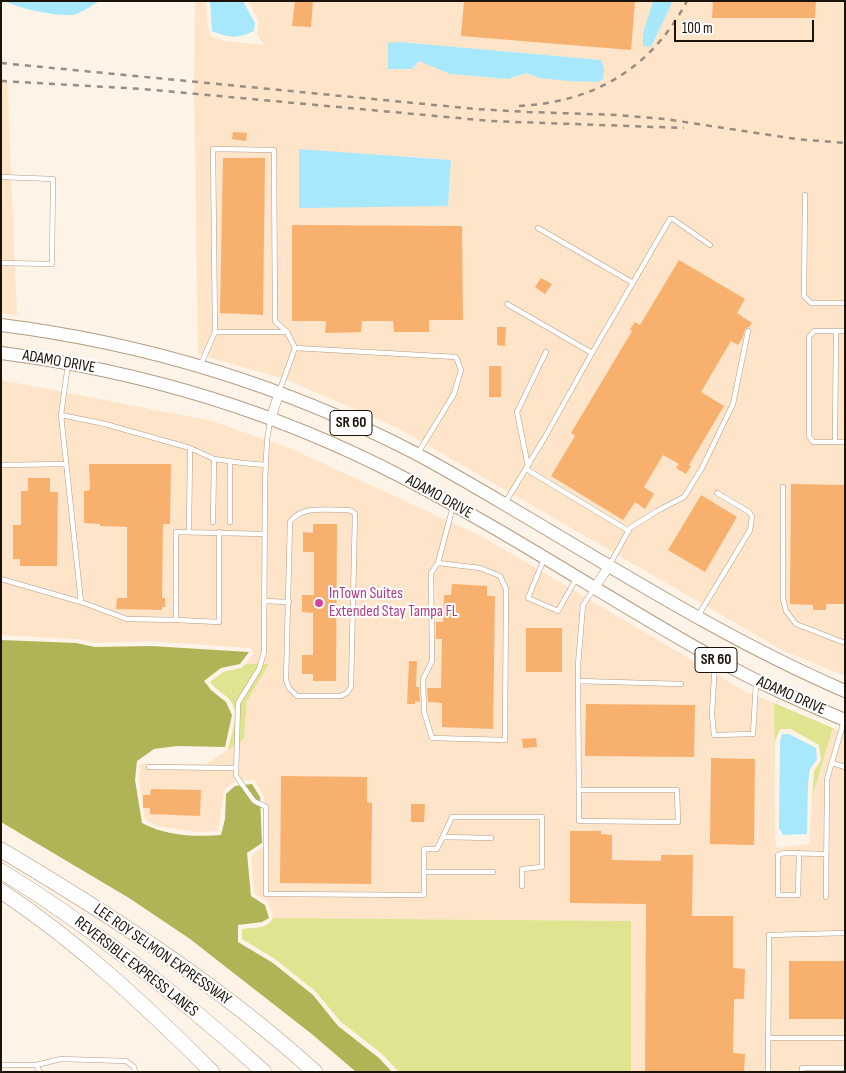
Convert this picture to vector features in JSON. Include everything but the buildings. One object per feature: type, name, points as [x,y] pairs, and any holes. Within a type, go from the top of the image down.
[{"type":"highway","name":"LEE ROY SELMON EXPRESSWAY","points":[[1,850],[62,885],[171,958],[287,1046],[314,1072]]},
{"type":"highway","name":"REVERSIBLE EXPRESS LANES","points":[[1,871],[62,911],[149,976],[264,1072]]},
{"type":"highway","points":[[1,891],[48,924],[112,975],[212,1072]]},
{"type":"highway","points":[[236,1047],[275,1072]]},
{"type":"main road","name":"ADAMO DRIVE","points":[[1,325],[117,344],[199,367],[279,393],[370,431],[417,454],[697,617],[766,655],[845,691]]},
{"type":"main road","name":"ADAMO DRIVE","points":[[1,353],[134,377],[194,392],[271,418],[359,455],[453,504],[715,659],[756,680],[845,720]]},
{"type":"street","points":[[271,418],[279,393]]},
{"type":"street","points":[[595,587],[609,566]]},
{"type":"lane","points":[[199,367],[215,332],[214,150],[274,150],[275,320],[287,332],[295,348],[279,393]]},
{"type":"lane","points":[[1,177],[53,180],[52,264],[1,263]]},
{"type":"lane","points":[[805,195],[804,296],[811,303],[845,303]]},
{"type":"lane","points":[[504,504],[545,437],[670,219],[710,245]]},
{"type":"lane","points":[[538,228],[633,283]]},
{"type":"lane","points":[[507,304],[592,353]]},
{"type":"lane","points":[[845,331],[814,331],[809,337],[809,436],[813,442],[845,442]]},
{"type":"lane","points":[[835,442],[836,331]]},
{"type":"lane","points":[[215,332],[287,332]]},
{"type":"lane","points":[[609,566],[630,528],[684,497],[702,468],[733,404],[748,332]]},
{"type":"lane","points":[[295,348],[456,357],[461,370],[454,394],[417,454]]},
{"type":"lane","points":[[546,352],[517,412],[527,467],[629,531]]},
{"type":"lane","points":[[68,364],[61,415],[81,602]]},
{"type":"lane","points":[[61,415],[105,424],[190,448],[214,458],[266,465]]},
{"type":"lane","points":[[271,418],[267,440],[266,465],[264,652],[259,669],[238,703],[236,768],[236,776],[254,801],[266,807],[266,894],[424,895],[424,849],[437,849],[452,816],[542,817],[542,867],[522,869],[522,886]]},
{"type":"lane","points":[[189,531],[190,448]]},
{"type":"lane","points":[[213,522],[214,458]]},
{"type":"lane","points":[[230,461],[230,522]]},
{"type":"lane","points":[[1,465],[66,464]]},
{"type":"lane","points":[[783,487],[783,599],[786,611],[796,624],[845,643]]},
{"type":"lane","points":[[697,617],[750,530],[752,517],[749,512],[717,493]]},
{"type":"lane","points":[[438,563],[480,568],[500,576],[506,589],[505,740],[432,738],[424,712],[423,680],[432,661],[431,573],[438,563],[453,504]]},
{"type":"lane","points":[[306,511],[352,511],[355,514],[351,687],[347,693],[341,696],[297,696],[289,688],[286,680],[289,602],[290,522],[293,517],[306,511]]},
{"type":"lane","points":[[176,620],[176,532],[264,534]]},
{"type":"lane","points":[[1,579],[81,602],[127,619],[219,622],[219,532]]},
{"type":"lane","points":[[544,558],[528,598],[558,611],[577,577]]},
{"type":"lane","points":[[579,790],[677,790],[678,822],[579,821],[578,682],[583,605],[595,587]]},
{"type":"lane","points":[[264,601],[289,602]]},
{"type":"lane","points":[[715,659],[712,714],[714,735],[753,734],[756,680]]},
{"type":"lane","points":[[578,682],[681,684]]},
{"type":"lane","points":[[826,896],[827,779],[845,720]]},
{"type":"lane","points":[[832,763],[845,767]]},
{"type":"lane","points":[[149,767],[236,768]]},
{"type":"lane","points":[[443,837],[491,838]]},
{"type":"lane","points":[[799,853],[798,895],[778,895],[778,855],[784,853],[799,853],[826,854]]},
{"type":"lane","points":[[424,872],[493,872]]},
{"type":"lane","points":[[768,1072],[769,934],[845,933]]},
{"type":"lane","points":[[768,1038],[845,1038]]},
{"type":"lane","points":[[1,1065],[36,1065],[61,1059],[126,1061],[134,1067],[135,1072]]},
{"type":"lane","points":[[36,1065],[40,1072]]},
{"type":"lane","points":[[802,1072],[802,1068],[845,1068]]},
{"type":"shaded area","points":[[195,1],[206,1],[210,36],[226,41],[264,45],[257,35],[259,22],[248,1],[653,1],[643,33],[651,47],[673,1],[845,1],[845,676],[784,651],[398,428],[285,379],[198,354],[194,91]],"holes":[[[400,42],[601,60],[604,68],[540,78],[526,73],[508,79],[450,74],[419,61],[388,44]],[[299,150],[419,157],[450,160]]]},
{"type":"shaded area","points":[[1,79],[7,80],[17,315],[1,313]]},
{"type":"shaded area","points":[[1,380],[212,421],[292,449],[483,537],[746,692],[774,703],[776,848],[809,844],[812,798],[833,728],[845,733],[845,1072],[631,1072],[631,921],[273,918],[268,902],[254,893],[251,855],[265,846],[266,819],[264,796],[254,780],[235,781],[224,790],[218,831],[197,832],[157,826],[145,820],[139,780],[140,764],[206,764],[244,739],[247,701],[269,664],[246,664],[253,654],[252,649],[249,648],[151,641],[95,643],[76,639],[1,635]]},
{"type":"shaded area","points":[[1,640],[76,643],[95,647],[151,646],[249,652],[240,664],[221,668],[204,681],[211,690],[226,702],[232,715],[225,747],[177,746],[154,749],[137,761],[135,780],[142,823],[161,831],[180,835],[221,835],[225,819],[226,794],[235,786],[252,784],[260,797],[262,843],[247,853],[251,896],[265,905],[269,918],[262,922],[238,925],[238,942],[273,963],[313,995],[338,1026],[379,1058],[392,1072],[356,1072],[313,1035],[190,939],[129,898],[1,822]]},
{"type":"green space","points":[[246,664],[269,664],[247,701],[244,739],[228,750],[235,716],[234,709],[228,698],[210,682],[223,672],[241,668]]},
{"type":"green space","points":[[774,703],[833,728],[812,798],[814,771],[821,760],[819,745],[791,729],[781,729],[775,742],[775,790]]},
{"type":"green space","points":[[273,918],[631,921],[631,1072],[399,1072],[382,1054],[341,1022],[315,991],[275,959],[242,939],[242,929],[263,926]]},
{"type":"water","points":[[5,1],[100,1],[79,13],[65,15],[28,9]]},
{"type":"water","points":[[210,1],[243,1],[255,23],[254,31],[233,37],[212,31]]},
{"type":"water","points":[[653,1],[673,1],[651,47],[643,46],[643,33]]},
{"type":"water","points":[[400,42],[601,60],[604,68],[603,79],[598,82],[568,81],[539,78],[526,73],[508,79],[450,74],[419,61],[412,69],[388,69],[388,43]]},
{"type":"water","points":[[299,149],[451,160],[448,206],[299,208]]},
{"type":"water","points":[[782,734],[789,734],[816,748],[817,759],[810,769],[808,783],[807,834],[783,835],[779,828],[780,742]]},
{"type":"railway","points":[[519,106],[546,103],[572,97],[596,89],[618,78],[656,46],[673,25],[687,1]]},
{"type":"railway","points":[[1,63],[476,109],[618,115],[665,119],[796,139],[845,143]]},
{"type":"railway","points":[[1,81],[143,89],[490,121],[684,128]]},
{"type":"place","name":"InTown Suites Extended Stay Tampa FL","points":[[319,603]]}]
